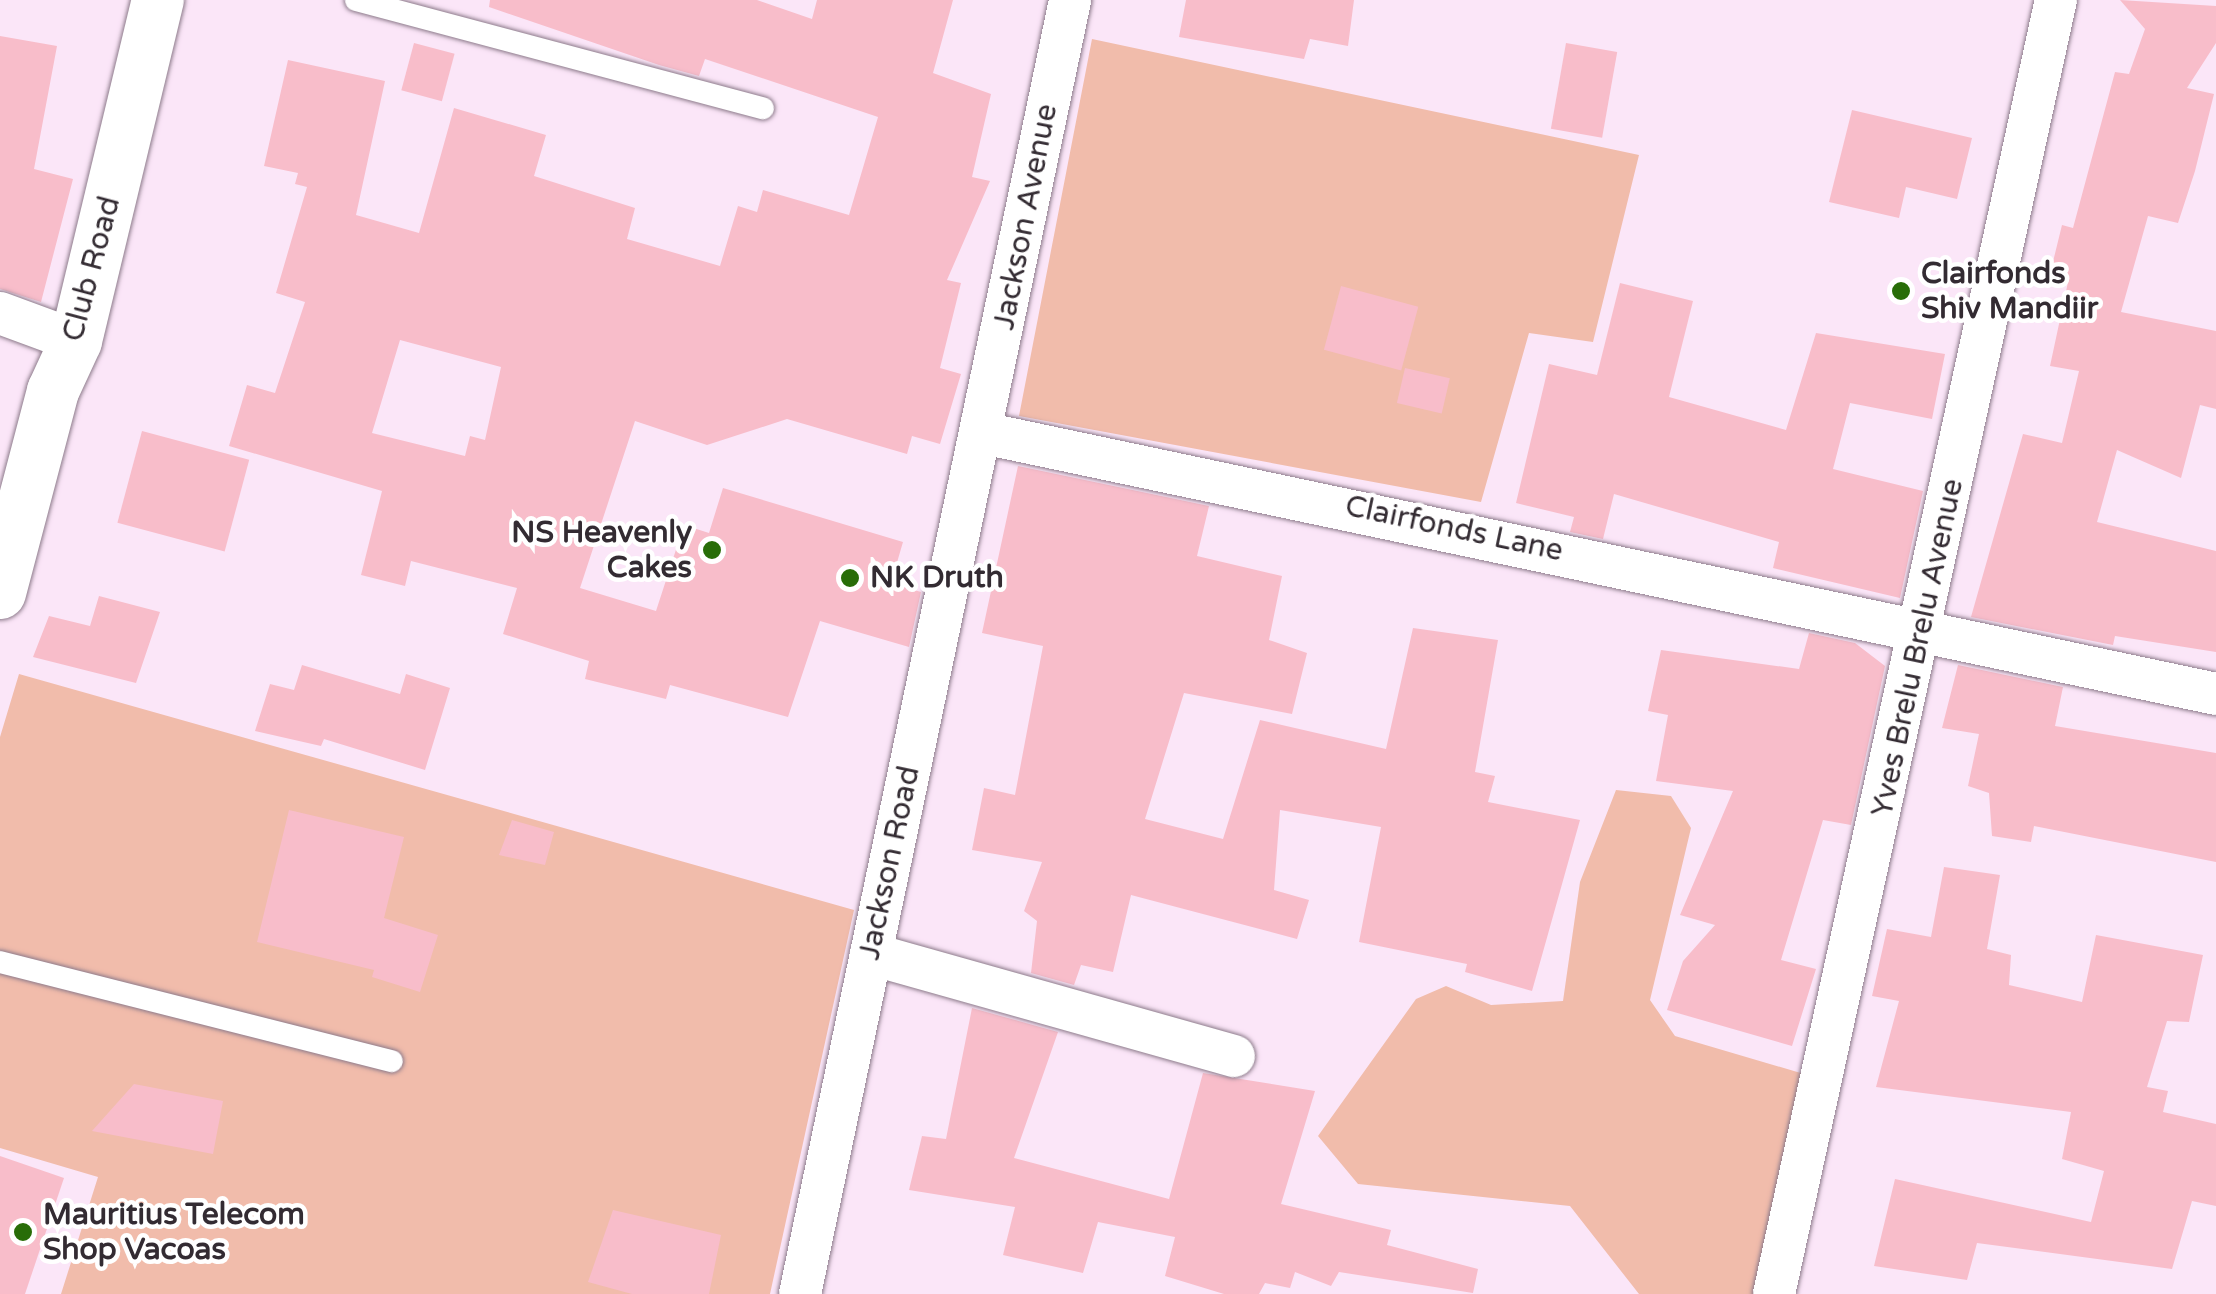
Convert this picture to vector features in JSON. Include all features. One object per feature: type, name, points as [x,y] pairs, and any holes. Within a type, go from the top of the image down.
[{"type":"street","name":"Club Road","points":[[0,594],[52,390],[76,341],[158,0]]},
{"type":"street","name":"Jackson Avenue","points":[[982,433],[1070,0]]},
{"type":"street","name":"Yves Brelu Brelu Avenue","points":[[1774,1294],[1924,626],[2056,0]]},
{"type":"street","points":[[0,313],[76,341]]},
{"type":"street","name":"Clairfonds Lane","points":[[982,433],[1924,626],[2216,694]]},
{"type":"street","name":"Jackson Road","points":[[800,1294],[982,433]]},
{"type":"street","points":[[871,954],[1234,1056]]},
{"type":"lane","points":[[356,0],[763,108]]},
{"type":"lane","points":[[0,962],[392,1061]]},
{"type":"shaded area","points":[[1092,39],[1639,155],[1593,342],[1529,333],[1481,502],[1019,416]]},
{"type":"shaded area","points":[[19,674],[854,910],[770,1294],[61,1294],[98,1177],[0,1148],[0,737]]},
{"type":"shaded area","points":[[1616,790],[1671,796],[1691,828],[1650,1000],[1675,1036],[1804,1074],[1754,1294],[1639,1294],[1570,1206],[1358,1184],[1318,1136],[1416,999],[1446,986],[1491,1005],[1563,1001],[1580,882]]},
{"type":"building","points":[[490,0],[757,0],[812,19],[817,0],[953,0],[933,73],[991,94],[972,177],[990,181],[947,280],[961,283],[940,368],[961,374],[940,444],[912,436],[907,454],[787,419],[707,445],[635,421],[580,588],[656,611],[684,525],[709,533],[723,488],[903,542],[891,583],[921,592],[909,647],[820,621],[788,717],[670,685],[666,699],[585,679],[589,661],[503,634],[517,588],[411,561],[405,586],[361,575],[382,491],[229,446],[247,385],[275,393],[305,302],[276,293],[307,187],[295,184],[298,173],[264,166],[288,60],[385,81],[356,215],[419,233],[454,108],[546,135],[534,176],[635,208],[627,239],[720,266],[738,206],[757,212],[763,190],[849,215],[878,117],[705,59],[699,76],[659,65],[489,7]],"holes":[[[400,340],[501,367],[485,440],[470,436],[465,456],[372,433]]]},
{"type":"building","points":[[1186,0],[1354,0],[1348,46],[1310,39],[1304,59],[1179,37]]},
{"type":"building","points":[[2120,0],[2216,6],[2216,43],[2187,88],[2214,94],[2195,171],[2178,223],[2148,216],[2121,312],[2216,331],[2216,409],[2200,405],[2181,478],[2117,450],[2097,522],[2216,551],[2216,652],[2115,636],[2113,645],[1971,617],[2023,434],[2062,443],[2079,371],[2050,366],[2068,282],[2049,278],[2062,225],[2073,228],[2115,72],[2129,74],[2145,29]]},
{"type":"building","points":[[0,36],[57,46],[34,169],[73,179],[41,302],[0,289]]},
{"type":"building","points":[[414,43],[455,54],[442,101],[401,90]]},
{"type":"building","points":[[1566,43],[1617,52],[1602,138],[1551,129]]},
{"type":"building","points":[[1852,110],[1972,138],[1957,199],[1906,187],[1899,218],[1829,202]]},
{"type":"building","points":[[1620,283],[1693,301],[1669,397],[1786,430],[1816,333],[1945,354],[1932,419],[1850,403],[1833,469],[1923,491],[1900,598],[1773,568],[1779,542],[1614,494],[1603,539],[1570,532],[1574,517],[1516,503],[1549,364],[1597,375]]},
{"type":"building","points":[[1341,286],[1418,307],[1401,370],[1324,350]]},
{"type":"building","points":[[1405,368],[1450,378],[1442,413],[1397,403]]},
{"type":"building","points":[[142,431],[249,460],[225,551],[117,523]]},
{"type":"building","points":[[1018,466],[1209,506],[1197,556],[1282,576],[1269,640],[1307,653],[1292,714],[1184,693],[1145,819],[1223,839],[1260,720],[1386,749],[1413,628],[1498,640],[1475,772],[1495,776],[1488,802],[1580,820],[1532,991],[1465,972],[1467,964],[1359,942],[1381,827],[1280,810],[1274,890],[1309,900],[1297,939],[1131,895],[1113,972],[1081,965],[1074,985],[1031,973],[1037,921],[1024,911],[1042,862],[972,850],[984,788],[1015,795],[1043,646],[982,633]]},
{"type":"building","points":[[99,596],[160,612],[136,683],[33,657],[49,616],[90,626]]},
{"type":"building","points":[[1809,633],[1855,643],[1885,666],[1851,825],[1823,820],[1781,960],[1816,969],[1792,1046],[1667,1010],[1683,961],[1715,925],[1680,915],[1733,791],[1656,781],[1668,715],[1648,711],[1661,650],[1799,669]]},
{"type":"building","points":[[302,665],[400,694],[406,674],[450,688],[425,770],[324,739],[321,746],[255,731],[270,684],[294,690]]},
{"type":"building","points":[[1958,665],[2063,687],[2055,726],[2216,753],[2216,862],[2034,826],[2031,842],[1992,836],[1989,793],[1968,786],[1979,734],[1942,728]]},
{"type":"building","points":[[289,810],[404,837],[384,918],[438,935],[420,992],[372,977],[374,970],[257,942]]},
{"type":"building","points":[[512,820],[554,832],[545,865],[499,855]]},
{"type":"building","points":[[1944,867],[2000,875],[1987,949],[2011,955],[2009,985],[2082,1002],[2096,935],[2203,955],[2189,1022],[2167,1021],[2147,1087],[2168,1091],[2163,1112],[2216,1124],[2216,1206],[2192,1201],[2172,1269],[1977,1243],[1967,1280],[1874,1266],[1895,1179],[2091,1222],[2104,1171],[2062,1159],[2071,1112],[1876,1087],[1899,1001],[1872,996],[1887,929],[1931,937]]},
{"type":"building","points":[[972,1008],[1058,1032],[1014,1158],[1169,1199],[1203,1073],[1315,1091],[1281,1204],[1391,1230],[1387,1245],[1478,1269],[1473,1293],[1339,1272],[1331,1286],[1295,1272],[1290,1288],[1265,1283],[1259,1294],[1224,1294],[1165,1276],[1175,1237],[1098,1222],[1083,1273],[1003,1255],[1015,1207],[909,1190],[922,1136],[946,1139]]},
{"type":"building","points":[[134,1084],[223,1101],[213,1154],[92,1131]]},
{"type":"building","name":"Mauritius Telecom Shop Vacoas","points":[[0,1156],[64,1178],[25,1294],[0,1294]]},
{"type":"building","points":[[613,1210],[721,1235],[709,1294],[632,1294],[588,1282]]},
{"type":"place","name":"Clairfonds Shiv Mandiir","points":[[1901,291]]},
{"type":"place","name":"NS Heavenly Cakes","points":[[712,550]]},
{"type":"place","name":"NK Druth","points":[[850,578]]},
{"type":"place","name":"Mauritius Telecom Shop Vacoas","points":[[23,1232]]}]
